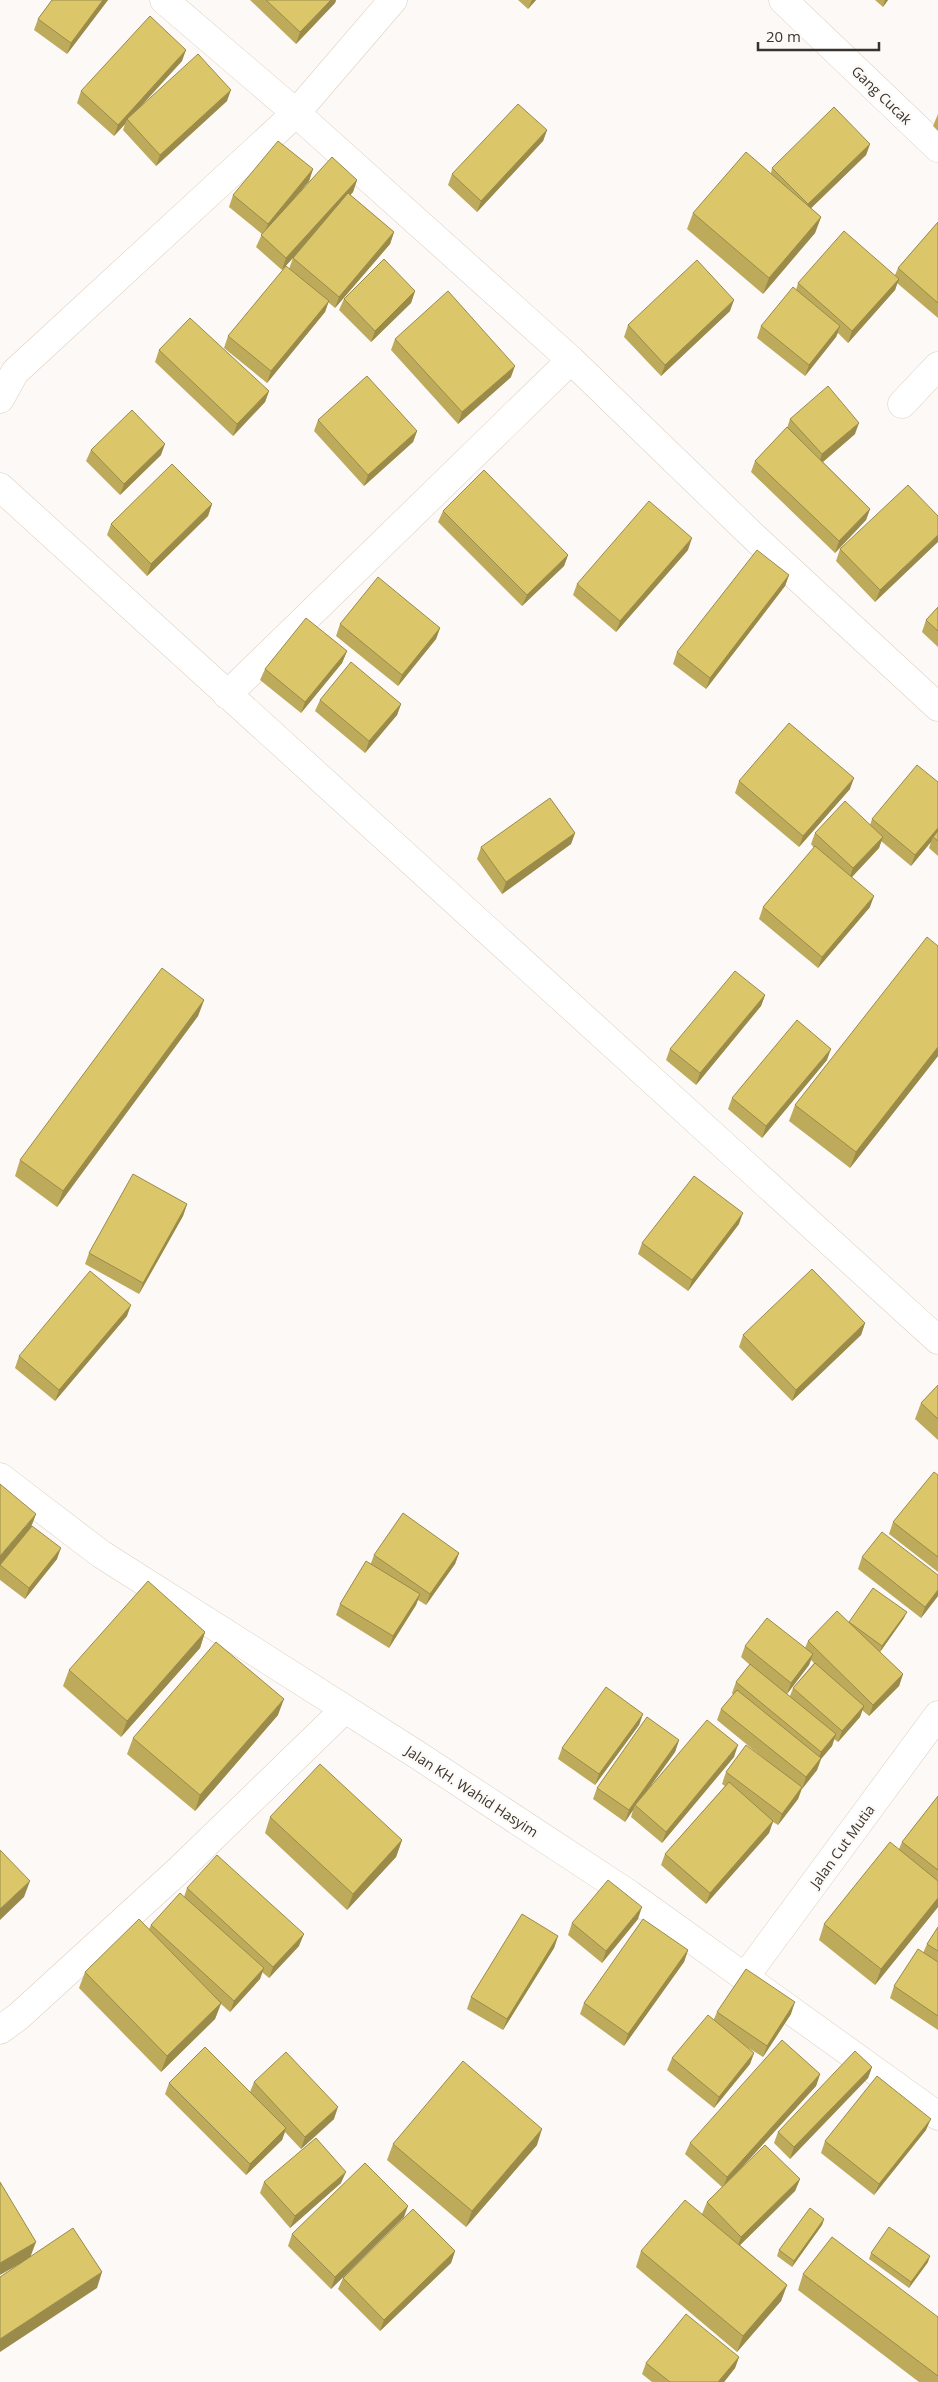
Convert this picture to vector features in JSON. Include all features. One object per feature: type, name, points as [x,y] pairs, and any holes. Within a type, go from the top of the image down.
[{"type":"street","points":[[164,0],[296,113],[571,360],[754,538],[938,706]]},
{"type":"street","points":[[0,399],[15,372],[296,113],[393,0]]},
{"type":"street","name":"Gang Cucak","points":[[782,0],[938,148]]},
{"type":"street","points":[[227,695],[571,360]]},
{"type":"street","points":[[902,404],[938,366]]},
{"type":"street","points":[[0,489],[938,1340]]},
{"type":"street","name":"Jalan KH. Wahid Hasyim","points":[[0,1477],[24,1493],[100,1554],[346,1709],[628,1894],[938,2116]]},
{"type":"street","points":[[0,2030],[19,2016],[173,1875],[346,1709]]},
{"type":"street","name":"Jalan Cut Mutia","points":[[745,1977],[938,1715]]},
{"type":"building","points":[[52,0],[103,0],[71,43],[38,19]]},
{"type":"building","points":[[266,0],[331,0],[300,32]]},
{"type":"building","points":[[150,16],[186,50],[118,125],[81,91]]},
{"type":"building","points":[[198,54],[231,90],[160,155],[127,119]]},
{"type":"building","points":[[518,104],[547,130],[481,201],[452,174]]},
{"type":"building","points":[[834,107],[870,144],[808,204],[772,168]]},
{"type":"building","points":[[278,141],[313,169],[268,224],[233,195]]},
{"type":"building","points":[[746,152],[821,217],[769,278],[693,213]]},
{"type":"building","points":[[332,157],[357,180],[286,258],[261,235]]},
{"type":"building","points":[[348,193],[394,232],[339,297],[293,258]]},
{"type":"building","points":[[938,222],[938,303],[898,268]]},
{"type":"building","points":[[844,231],[899,279],[852,331],[798,283]]},
{"type":"building","points":[[384,259],[415,291],[375,331],[344,299]]},
{"type":"building","points":[[697,260],[734,300],[665,365],[628,325]]},
{"type":"building","points":[[286,266],[329,301],[271,371],[228,336]]},
{"type":"building","points":[[793,287],[840,326],[809,365],[761,326]]},
{"type":"building","points":[[448,291],[515,366],[462,412],[395,339]]},
{"type":"building","points":[[190,318],[269,391],[237,424],[159,350]]},
{"type":"building","points":[[367,376],[417,431],[368,475],[318,420]]},
{"type":"building","points":[[828,386],[859,423],[822,454],[790,419]]},
{"type":"building","points":[[132,410],[165,444],[124,484],[91,450]]},
{"type":"building","points":[[787,427],[870,509],[839,541],[755,461]]},
{"type":"building","points":[[172,464],[212,504],[151,564],[111,524]]},
{"type":"building","points":[[484,470],[568,555],[527,595],[443,511]]},
{"type":"building","points":[[908,485],[938,516],[938,535],[880,590],[840,549]]},
{"type":"building","points":[[649,501],[692,538],[620,621],[577,584]]},
{"type":"building","points":[[757,550],[789,575],[710,678],[677,652]]},
{"type":"building","points":[[378,577],[440,628],[402,675],[340,624]]},
{"type":"building","points":[[938,607],[938,631],[926,620]]},
{"type":"building","points":[[306,618],[347,651],[305,702],[265,669]]},
{"type":"building","points":[[351,662],[401,704],[369,741],[320,700]]},
{"type":"building","points":[[789,723],[854,778],[803,836],[739,781]]},
{"type":"building","points":[[917,765],[938,782],[938,828],[915,855],[872,819]]},
{"type":"building","points":[[550,798],[575,833],[506,882],[481,847]]},
{"type":"building","points":[[845,801],[883,837],[853,868],[815,833]]},
{"type":"building","points":[[938,831],[938,841],[933,837]]},
{"type":"building","points":[[815,846],[874,896],[822,957],[763,907]]},
{"type":"building","points":[[927,937],[938,946],[938,1047],[856,1152],[795,1105]]},
{"type":"building","points":[[162,968],[204,1000],[63,1191],[20,1160]]},
{"type":"building","points":[[735,971],[765,995],[700,1073],[670,1049]]},
{"type":"building","points":[[797,1020],[831,1049],[766,1126],[732,1098]]},
{"type":"building","points":[[133,1174],[187,1204],[143,1283],[89,1253]]},
{"type":"building","points":[[694,1176],[743,1213],[692,1280],[642,1243]]},
{"type":"building","points":[[812,1269],[865,1323],[796,1390],[743,1335]]},
{"type":"building","points":[[90,1271],[131,1305],[59,1390],[19,1356]]},
{"type":"building","points":[[938,1385],[938,1419],[921,1403]]},
{"type":"building","points":[[934,1472],[938,1475],[938,1557],[893,1522]]},
{"type":"building","points":[[0,1484],[36,1514],[0,1556]]},
{"type":"building","points":[[403,1513],[459,1553],[430,1594],[374,1555]]},
{"type":"building","points":[[32,1526],[61,1548],[29,1588],[0,1565]]},
{"type":"building","points":[[882,1532],[938,1575],[938,1590],[925,1607],[862,1557]]},
{"type":"building","points":[[366,1561],[420,1594],[393,1636],[340,1604]]},
{"type":"building","points":[[148,1581],[205,1632],[127,1721],[69,1670]]},
{"type":"building","points":[[873,1588],[907,1612],[882,1646],[849,1622]]},
{"type":"building","points":[[837,1611],[903,1674],[873,1705],[808,1641]]},
{"type":"building","points":[[767,1618],[813,1654],[791,1683],[745,1646]]},
{"type":"building","points":[[216,1642],[284,1699],[200,1795],[133,1738]]},
{"type":"building","points":[[815,1663],[864,1706],[842,1731],[793,1688]]},
{"type":"building","points":[[750,1664],[836,1734],[821,1752],[736,1682]]},
{"type":"building","points":[[606,1687],[643,1714],[599,1774],[562,1748]]},
{"type":"building","points":[[737,1690],[821,1758],[806,1777],[721,1709]]},
{"type":"building","points":[[647,1717],[679,1740],[629,1810],[597,1788]]},
{"type":"building","points":[[707,1720],[738,1745],[666,1832],[635,1805]]},
{"type":"building","points":[[746,1745],[802,1787],[782,1814],[726,1772]]},
{"type":"building","points":[[320,1764],[402,1840],[353,1894],[270,1817]]},
{"type":"building","points":[[729,1782],[773,1821],[710,1893],[665,1854]]},
{"type":"building","points":[[938,1796],[938,1870],[902,1842]]},
{"type":"building","points":[[890,1842],[938,1881],[938,1898],[881,1969],[824,1924]]},
{"type":"building","points":[[0,1850],[30,1881],[0,1909]]},
{"type":"building","points":[[217,1855],[304,1934],[273,1967],[187,1888]]},
{"type":"building","points":[[608,1880],[642,1907],[606,1951],[572,1923]]},
{"type":"building","points":[[180,1893],[264,1968],[234,2001],[151,1925]]},
{"type":"building","points":[[522,1914],[558,1936],[507,2019],[471,1997]]},
{"type":"building","points":[[139,1919],[221,2003],[167,2056],[85,1972]]},
{"type":"building","points":[[643,1919],[688,1950],[628,2034],[584,2003]]},
{"type":"building","points":[[938,1927],[938,1951],[927,1944]]},
{"type":"building","points":[[918,1949],[938,1962],[938,2016],[894,1986]]},
{"type":"building","points":[[746,1969],[795,2002],[767,2046],[717,2012]]},
{"type":"building","points":[[708,2015],[754,2053],[719,2097],[672,2058]]},
{"type":"building","points":[[782,2040],[820,2074],[727,2177],[690,2143]]},
{"type":"building","points":[[205,2047],[286,2128],[250,2164],[169,2083]]},
{"type":"building","points":[[855,2051],[872,2067],[794,2147],[778,2132]]},
{"type":"building","points":[[286,2052],[338,2107],[305,2137],[254,2082]]},
{"type":"building","points":[[463,2061],[542,2129],[472,2211],[393,2144]]},
{"type":"building","points":[[877,2076],[931,2119],[879,2184],[825,2141]]},
{"type":"building","points":[[316,2138],[346,2172],[295,2216],[264,2182]]},
{"type":"building","points":[[765,2145],[800,2179],[741,2237],[707,2202]]},
{"type":"building","points":[[365,2163],[408,2206],[335,2277],[292,2234]]},
{"type":"building","points":[[0,2182],[36,2242],[0,2263]]},
{"type":"building","points":[[685,2200],[787,2285],[743,2336],[641,2251]]},
{"type":"building","points":[[810,2208],[824,2219],[794,2261],[779,2250]]},
{"type":"building","points":[[413,2209],[455,2251],[384,2320],[343,2278]]},
{"type":"building","points":[[889,2227],[930,2256],[911,2282],[871,2253]]},
{"type":"building","points":[[73,2228],[102,2272],[0,2339],[0,2277]]},
{"type":"building","points":[[832,2237],[938,2317],[938,2376],[803,2274]]},
{"type":"building","points":[[686,2314],[739,2357],[718,2382],[670,2382],[646,2363]]}]
